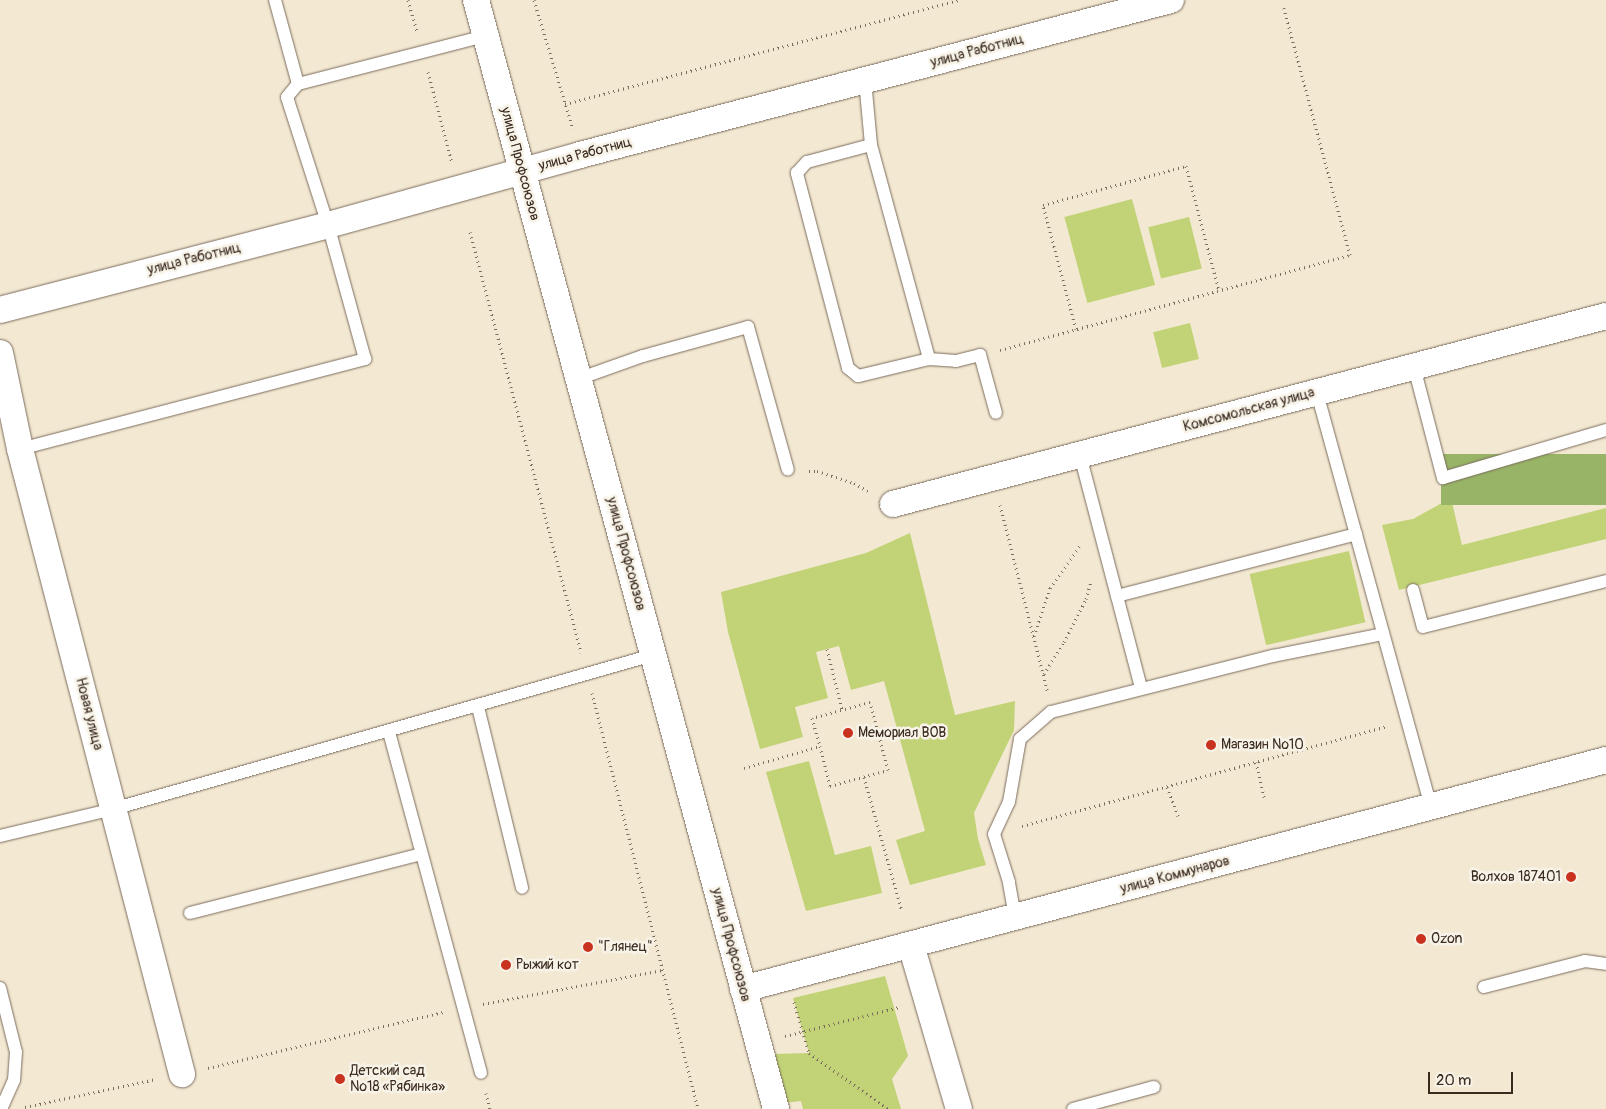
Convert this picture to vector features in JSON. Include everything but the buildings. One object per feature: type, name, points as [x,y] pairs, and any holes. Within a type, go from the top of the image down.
[{"type":"street","name":"улица Профсоюзов","points":[[476,0],[776,1109]]},
{"type":"street","name":"улица Работниц","points":[[0,310],[328,225],[522,171],[1171,0]]},
{"type":"street","name":"Комсомольская улица","points":[[893,504],[1606,316]]},
{"type":"street","name":"Новая улица","points":[[0,353],[20,449],[182,1074]]},
{"type":"street","name":"улица Коммунаров","points":[[743,989],[1606,760]]},
{"type":"street","points":[[911,945],[959,1109]]},
{"type":"lane","points":[[275,0],[298,84]]},
{"type":"lane","points":[[20,449],[365,359],[328,225],[287,97],[298,84],[485,36]]},
{"type":"lane","points":[[865,80],[871,145],[929,359]]},
{"type":"lane","points":[[871,145],[802,165],[797,177],[851,372],[863,376],[929,359],[956,361],[980,355],[996,414]]},
{"type":"lane","points":[[578,379],[643,356],[748,327],[788,470]]},
{"type":"lane","points":[[1414,367],[1443,478],[1606,430]]},
{"type":"lane","points":[[1317,392],[1431,807]]},
{"type":"lane","points":[[1080,455],[1141,688]]},
{"type":"lane","points":[[1117,596],[1356,534]]},
{"type":"lane","points":[[1413,590],[1423,627],[1606,581]]},
{"type":"lane","points":[[1015,917],[1009,882],[994,834],[1009,802],[1020,740],[1051,712],[1273,656],[1383,634]]},
{"type":"lane","points":[[0,836],[113,809],[478,707],[653,655]]},
{"type":"lane","points":[[478,707],[522,888]]},
{"type":"lane","points":[[389,732],[481,1073]]},
{"type":"lane","points":[[190,913],[421,854]]},
{"type":"lane","points":[[1484,987],[1585,961],[1606,964]]},
{"type":"lane","points":[[0,988],[16,1052],[14,1080],[1,1109]]},
{"type":"lane","points":[[1073,1109],[1154,1087]]},
{"type":"path","points":[[408,0],[452,164]]},
{"type":"path","points":[[534,0],[574,133]]},
{"type":"path","points":[[565,104],[960,0]]},
{"type":"path","points":[[980,355],[1350,256],[1284,8]]},
{"type":"path","points":[[1076,329],[1043,205],[1186,166],[1219,291]]},
{"type":"path","points":[[788,470],[818,471],[854,483],[893,504]]},
{"type":"path","points":[[993,478],[1044,674],[1051,712]]},
{"type":"path","points":[[1034,636],[1050,588],[1098,523]]},
{"type":"path","points":[[1044,674],[1064,642],[1086,599],[1103,542]]},
{"type":"path","points":[[827,649],[842,710]]},
{"type":"path","points":[[870,702],[888,770],[830,786],[812,718],[842,710],[870,702]]},
{"type":"path","points":[[994,834],[1407,721]]},
{"type":"path","points":[[744,768],[820,746]]},
{"type":"path","points":[[1256,762],[1264,797]]},
{"type":"path","points":[[864,777],[902,911]]},
{"type":"path","points":[[1167,787],[1178,816]]},
{"type":"path","points":[[24,1107],[182,1074],[463,1007],[663,970]]},
{"type":"path","points":[[787,977],[809,1053],[888,1109]]},
{"type":"path","points":[[779,1038],[927,1000]]},
{"type":"green space","points":[[1132,199],[1155,285],[1087,303],[1064,217]]},
{"type":"green space","points":[[1189,217],[1202,268],[1161,279],[1148,227]]},
{"type":"green space","points":[[1190,323],[1199,359],[1162,368],[1153,332]]},
{"type":"green space","points":[[1441,454],[1606,454],[1606,505],[1441,505]]},
{"type":"green space","points":[[1451,498],[1462,545],[1606,508],[1606,539],[1399,590],[1382,525],[1413,519]]},
{"type":"green space","points":[[910,533],[955,715],[1015,701],[1014,730],[974,813],[978,839],[986,865],[910,885],[896,840],[925,831],[884,681],[851,690],[839,646],[816,652],[828,698],[795,707],[803,737],[760,749],[728,632],[721,592],[866,553]]},
{"type":"green space","points":[[1349,551],[1365,622],[1266,645],[1250,574]]},
{"type":"green space","points":[[809,761],[835,855],[871,846],[882,893],[806,911],[766,772]]},
{"type":"green space","points":[[885,976],[908,1056],[892,1079],[901,1109],[803,1109],[801,1101],[784,1103],[774,1054],[809,1053],[793,998]]},
{"type":"place","name":"Мемориал ВОВ","points":[[848,733]]},
{"type":"place","name":"Магазин №10","points":[[1211,745]]},
{"type":"place","name":"Волхов 187401","points":[[1571,877]]},
{"type":"place","name":"Ozon","points":[[1421,939]]},
{"type":"place","name":"\"Глянец\"","points":[[588,947]]},
{"type":"place","name":"Рыжий кот","points":[[506,965]]},
{"type":"place","name":"Детский сад №18 «Рябинка»","points":[[340,1079]]}]
